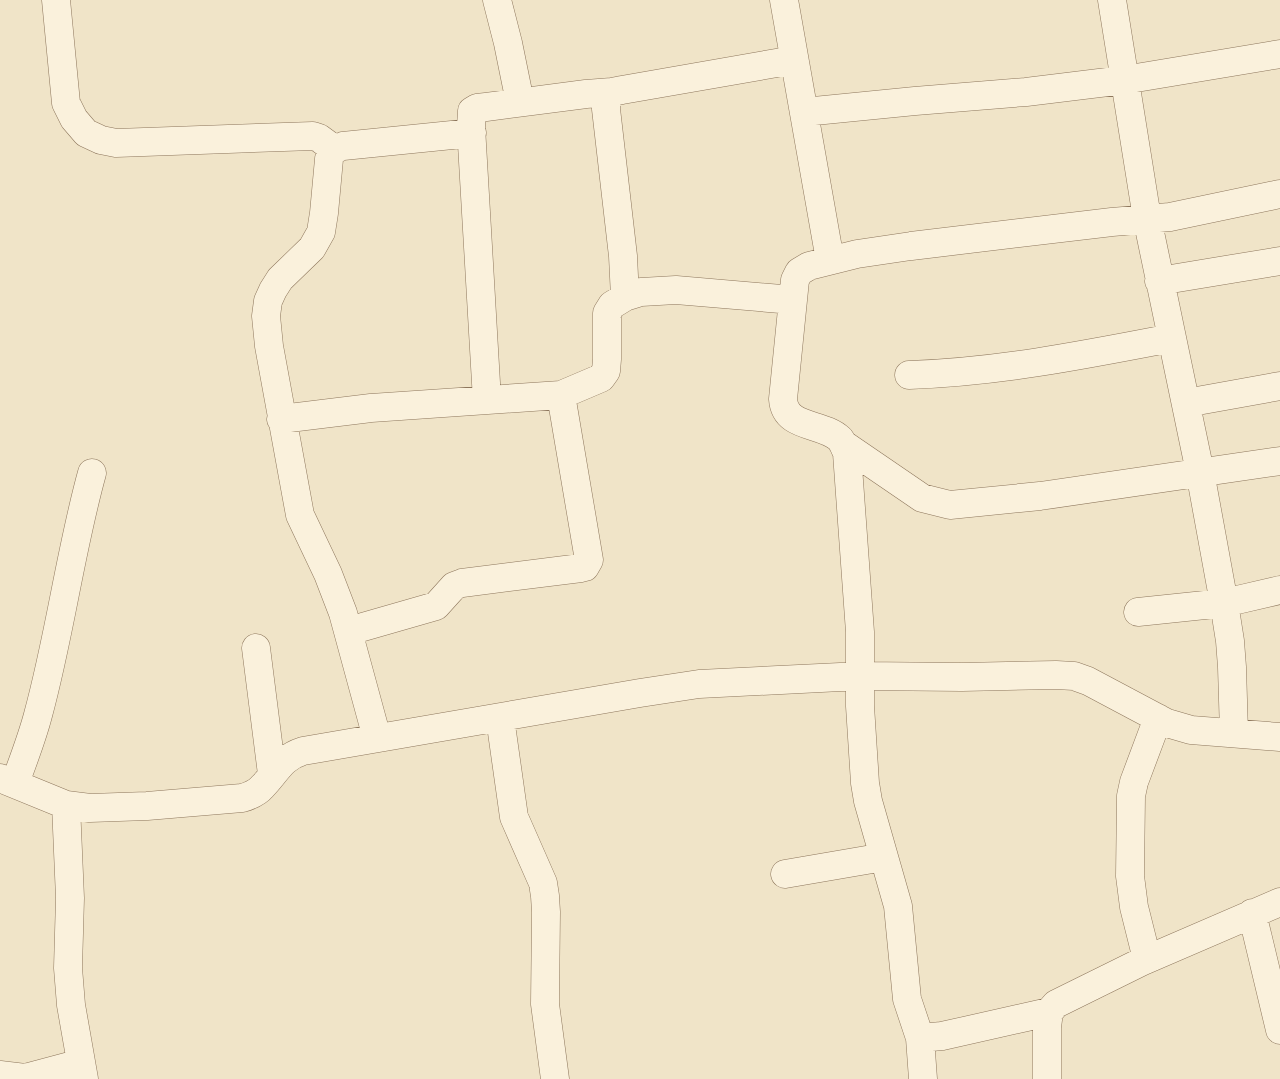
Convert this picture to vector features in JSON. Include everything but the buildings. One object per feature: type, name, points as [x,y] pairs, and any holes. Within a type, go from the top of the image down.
[{"type":"street","points":[[56,0],[66,102],[74,119],[86,133],[101,140],[116,143],[313,136],[334,149]]},
{"type":"street","points":[[497,0],[520,102]]},
{"type":"street","points":[[784,0],[830,260]]},
{"type":"street","points":[[1112,0],[1159,281],[1200,472],[1224,603],[1232,658],[1234,733]]},
{"type":"street","points":[[804,112],[1026,92],[1124,80],[1280,54]]},
{"type":"street","points":[[487,400],[472,111],[477,108],[520,102],[612,92],[794,60]]},
{"type":"street","points":[[612,92],[607,98],[606,109],[623,256],[625,297]]},
{"type":"street","points":[[377,738],[349,631],[337,594],[300,515],[269,346],[266,316],[268,301],[280,279],[312,248],[321,232],[324,221],[329,159],[334,149],[343,146],[472,133]]},
{"type":"street","points":[[1280,194],[1192,214],[911,246],[830,260],[809,266],[799,272],[795,280],[783,399],[783,407],[788,415],[839,438],[844,444],[922,498],[950,505],[1040,496],[1280,461]]},
{"type":"street","points":[[1159,281],[1280,261]]},
{"type":"street","points":[[281,419],[371,408],[561,395],[601,378],[606,371],[607,313],[612,305],[625,297],[641,292],[676,290],[793,300]]},
{"type":"street","points":[[909,375],[996,369],[1172,338]]},
{"type":"street","points":[[1186,403],[1280,386]]},
{"type":"street","points":[[349,631],[436,606],[454,586],[462,583],[581,568],[588,564],[589,560],[561,395]]},
{"type":"street","points":[[844,444],[847,453],[853,517],[860,623],[860,706],[865,783],[868,801],[896,897],[907,999],[920,1038],[923,1079]]},
{"type":"street","points":[[92,473],[81,510],[69,576],[38,715],[8,780],[66,805],[90,808],[242,798],[261,788],[284,760],[303,750],[699,684],[861,676],[962,677],[1056,674],[1074,676],[1088,681],[1177,727],[1191,730],[1280,737]]},
{"type":"street","points":[[1138,612],[1224,603],[1280,590]]},
{"type":"street","points":[[256,648],[272,774]]},
{"type":"street","points":[[500,718],[514,817],[543,883],[546,912],[545,1004],[556,1079]]},
{"type":"street","points":[[1147,959],[1134,907],[1130,876],[1130,796],[1158,718]]},
{"type":"street","points":[[0,1075],[25,1078],[82,1071],[71,1005],[68,968],[70,898],[66,805]]},
{"type":"street","points":[[785,874],[884,857]]},
{"type":"street","points":[[1047,1079],[1047,1027],[1049,1012],[1056,1004],[1147,959],[1280,902]]},
{"type":"street","points":[[1252,913],[1280,1030]]},
{"type":"street","points":[[920,1038],[942,1036],[1049,1012]]}]
